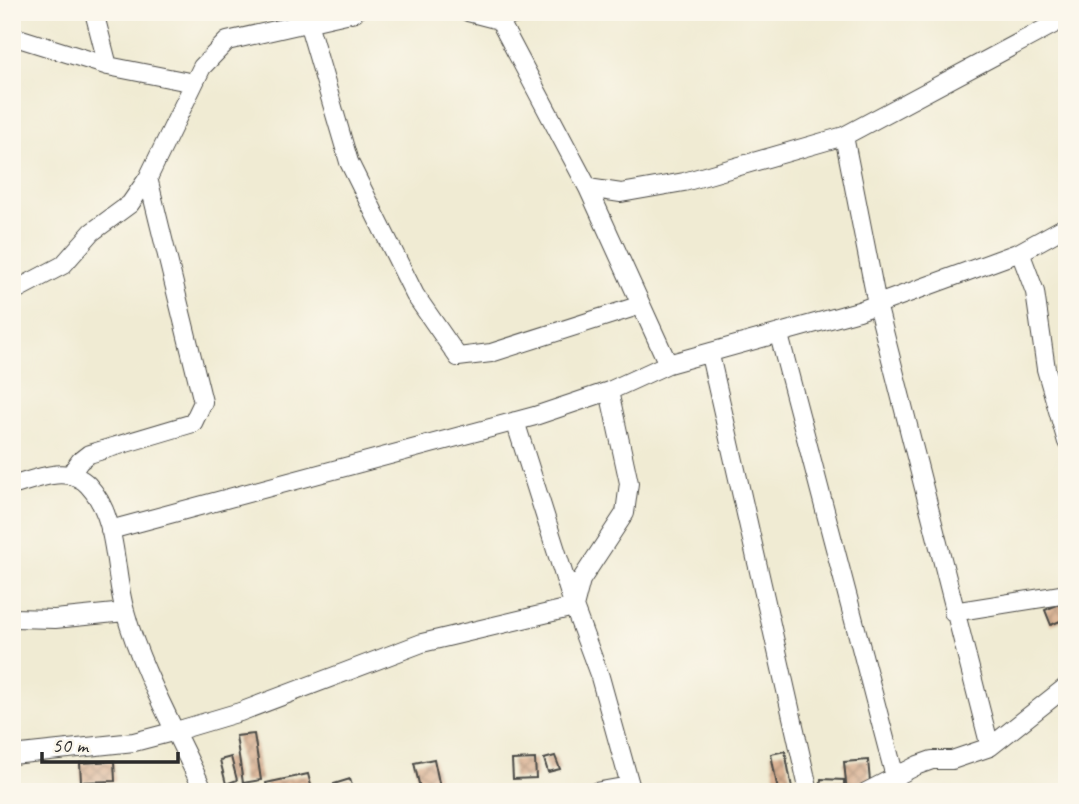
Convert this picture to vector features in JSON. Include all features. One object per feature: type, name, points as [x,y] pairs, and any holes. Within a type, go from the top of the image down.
[{"type":"street","points":[[94,12],[108,66]]},
{"type":"street","points":[[12,292],[63,265],[92,232],[130,204],[148,178],[202,67],[227,41],[308,18],[355,12]]},
{"type":"street","points":[[468,12],[495,15],[526,12]]},
{"type":"street","points":[[495,15],[588,188],[668,364]]},
{"type":"street","points":[[588,188],[621,193],[684,182],[844,136],[1067,17]]},
{"type":"street","points":[[308,18],[349,162],[415,295],[458,357],[491,353],[641,305]]},
{"type":"street","points":[[12,36],[108,66],[194,83]]},
{"type":"street","points":[[844,136],[877,304],[953,612],[990,747]]},
{"type":"street","points":[[70,475],[89,454],[193,423],[203,402],[148,178]]},
{"type":"street","points":[[110,530],[515,421],[609,391],[668,364],[710,355],[877,304],[1020,252],[1067,226]]},
{"type":"street","points":[[1020,252],[1035,292],[1046,369],[1067,442]]},
{"type":"street","points":[[779,335],[895,777]]},
{"type":"street","points":[[710,355],[808,792]]},
{"type":"street","points":[[574,607],[581,580],[625,513],[629,483],[609,391]]},
{"type":"street","points":[[515,421],[574,607],[600,677],[630,789],[595,792]]},
{"type":"street","points":[[12,486],[52,474],[70,475],[87,483],[102,507],[110,530],[125,612],[204,792]]},
{"type":"street","points":[[953,612],[1067,594]]},
{"type":"street","points":[[12,755],[134,742],[176,731],[240,712],[422,643],[574,607]]},
{"type":"street","points":[[12,618],[55,619],[125,612]]},
{"type":"street","points":[[866,792],[932,760],[952,760],[990,747],[1067,686]]},
{"type":"building","points":[[1067,601],[1067,618],[1051,625],[1045,610]]},
{"type":"building","points":[[254,734],[261,780],[243,783],[236,736]]},
{"type":"building","points":[[785,751],[792,788],[778,791],[771,754]]},
{"type":"building","points":[[555,756],[560,769],[548,772],[544,759]]},
{"type":"building","points":[[231,757],[237,780],[226,784],[220,760]]},
{"type":"building","points":[[434,759],[441,792],[421,792],[414,763]]},
{"type":"building","points":[[535,759],[536,778],[513,779],[512,760]]},
{"type":"building","points":[[868,760],[871,792],[847,792],[844,762]]},
{"type":"building","points":[[114,761],[115,781],[81,782],[80,763]]},
{"type":"building","points":[[308,774],[312,789],[268,792],[266,783]]},
{"type":"building","points":[[350,779],[354,792],[336,792],[334,784]]},
{"type":"building","points":[[821,779],[844,780],[844,792],[820,792]]}]
